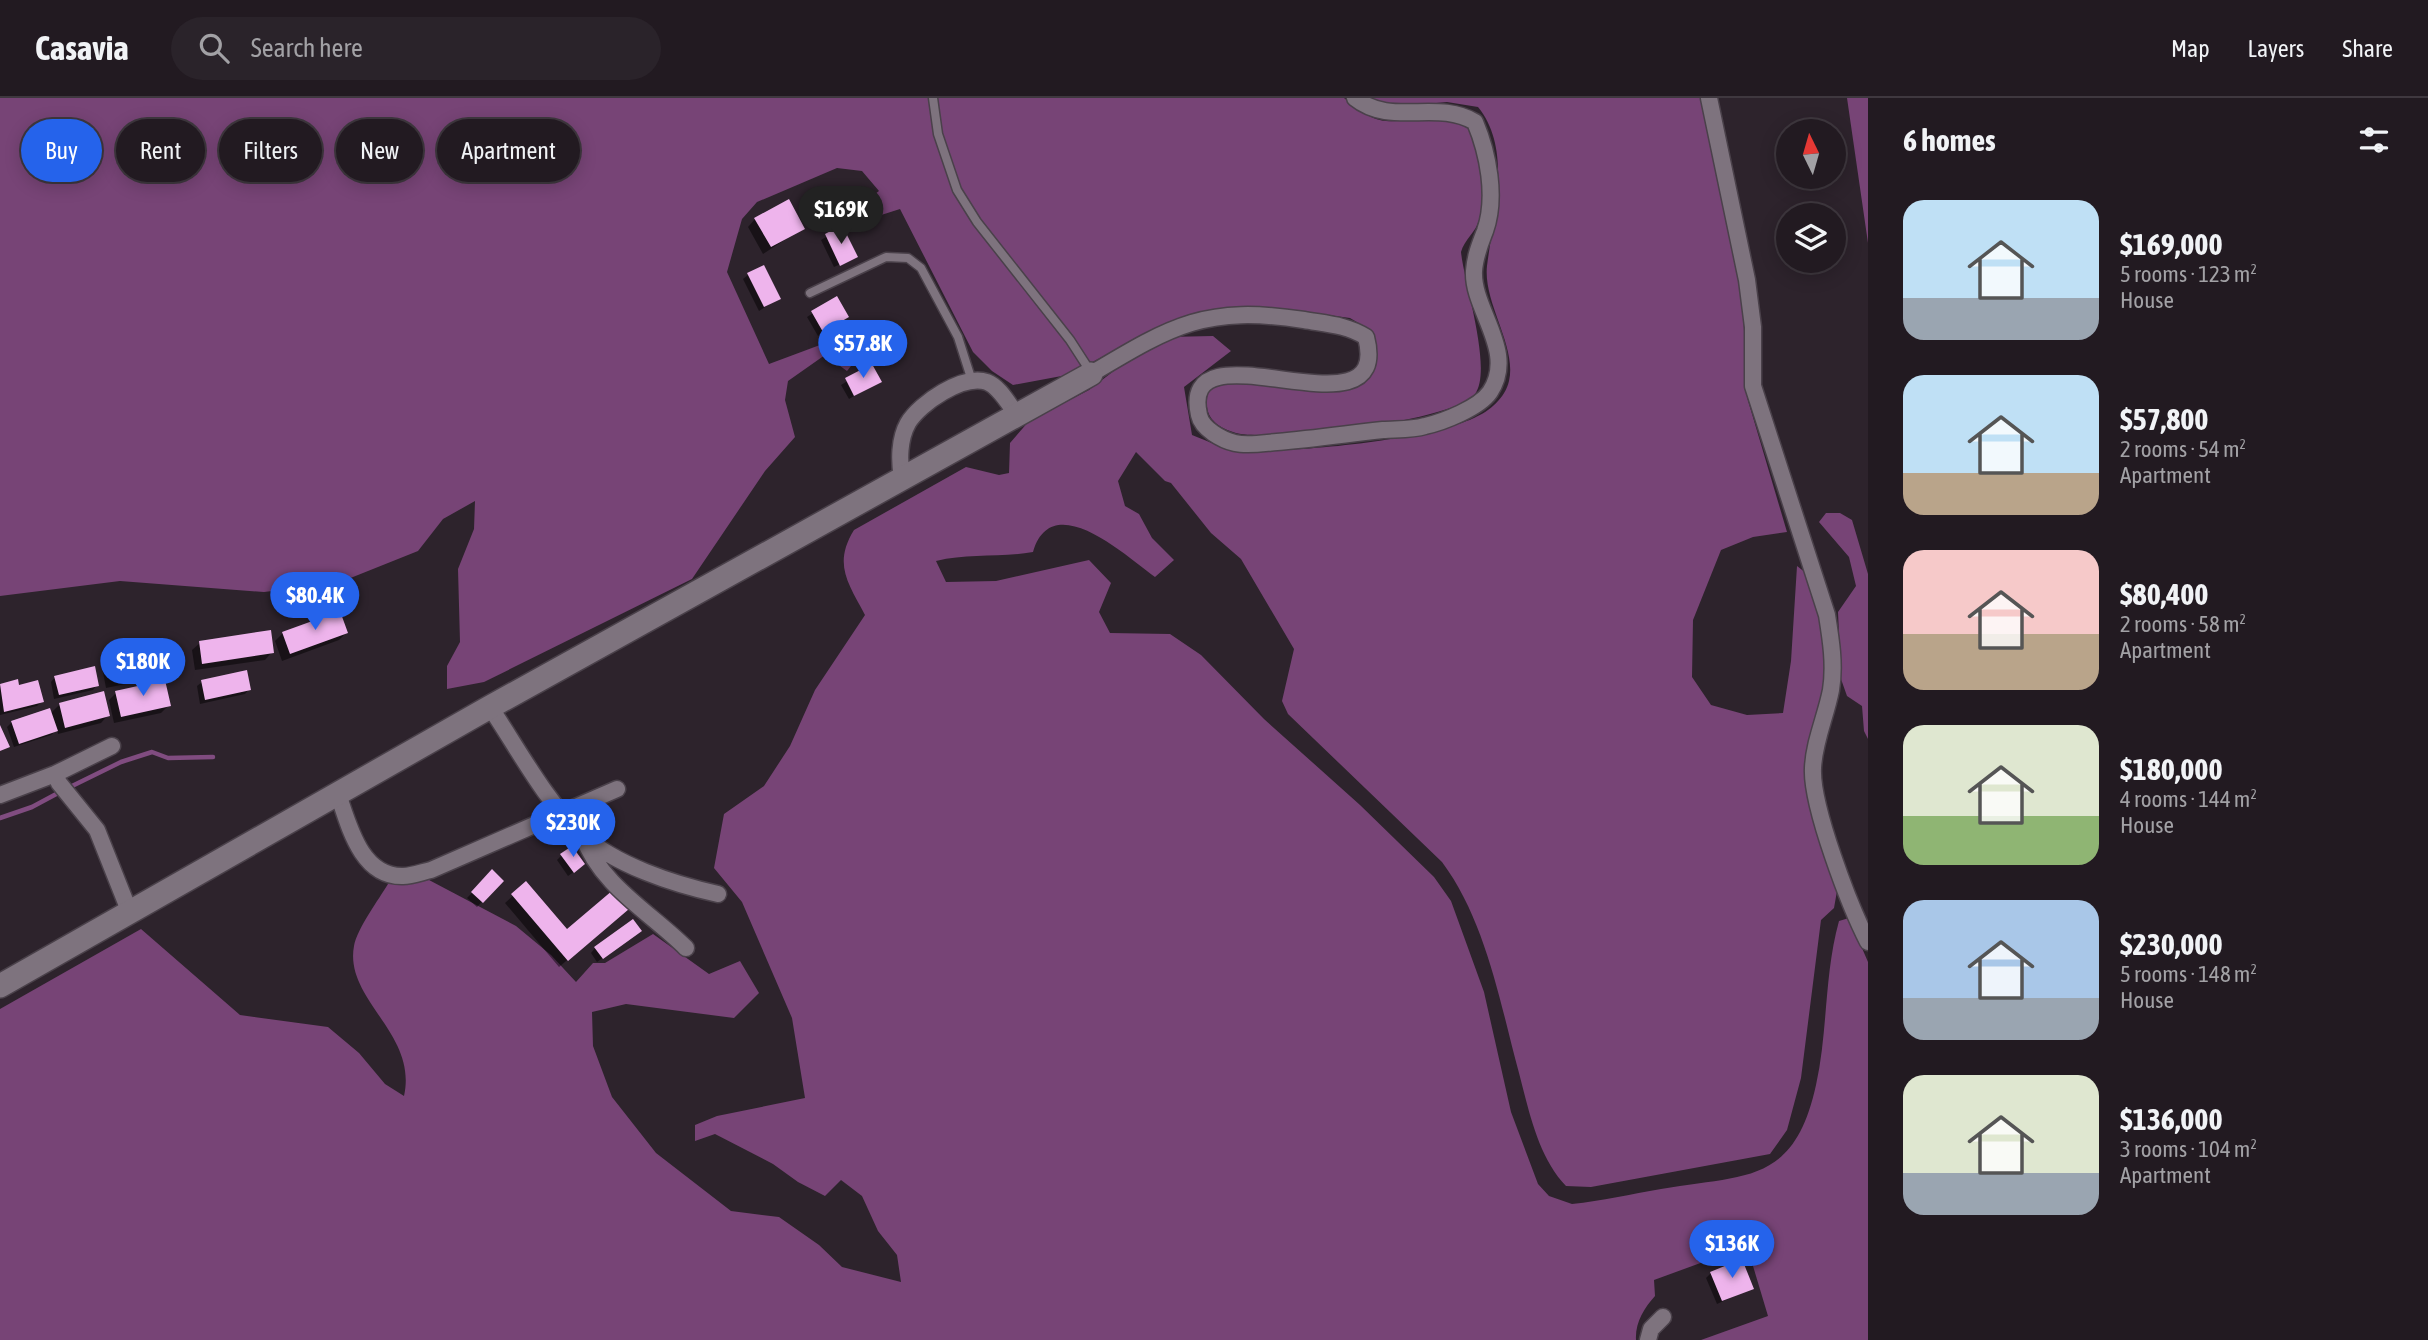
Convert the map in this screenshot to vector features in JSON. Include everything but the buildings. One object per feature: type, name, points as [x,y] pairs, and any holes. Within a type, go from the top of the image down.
[{"type":"street","points":[[0,986],[491,707],[1174,327],[1236,314],[1264,315],[1350,327],[1366,337],[1367,360],[1363,371],[1350,381],[1325,385],[1302,384],[1259,375],[1228,374],[1206,383],[1198,398],[1199,417],[1214,434],[1235,443],[1325,438],[1425,426],[1488,396],[1497,380],[1499,363],[1474,274],[1479,242],[1485,230],[1490,186],[1486,156],[1475,122],[1461,113],[1385,113],[1371,109],[1355,98]]},
{"type":"street","points":[[1709,98],[1747,280],[1753,327],[1753,386],[1827,615],[1831,639],[1831,688],[1812,771],[1839,873],[1868,942]]},
{"type":"street","points":[[902,477],[899,458],[908,424],[940,392],[972,381],[988,383],[1000,392],[1017,415]]},
{"type":"street","points":[[491,707],[562,813],[583,835],[607,851],[670,883],[718,894]]},
{"type":"street","points":[[0,794],[60,783],[112,746]]},
{"type":"street","points":[[60,783],[97,830],[130,913]]},
{"type":"street","points":[[338,794],[362,853],[377,868],[404,877],[431,870],[617,789]]},
{"type":"street","points":[[583,835],[588,851],[615,884],[686,948]]},
{"type":"street","points":[[1648,1340],[1651,1329],[1663,1317]]},
{"type":"lane","points":[[933,98],[938,134],[957,190],[978,222],[1070,340],[1091,374]]},
{"type":"lane","points":[[810,293],[886,257],[908,258],[921,268],[958,337],[972,381]]},
{"type":"shaded area","points":[[0,98],[1344,98],[1364,113],[1380,120],[1450,117],[1463,122],[1478,145],[1484,176],[1482,207],[1479,220],[1461,252],[1476,326],[1481,366],[1480,382],[1475,394],[1460,404],[1434,413],[1360,427],[1285,435],[1236,433],[1214,422],[1207,407],[1208,395],[1217,383],[1367,376],[1376,360],[1376,343],[1367,328],[1350,318],[1299,311],[1226,310],[1147,334],[1067,375],[1013,385],[992,371],[973,352],[900,209],[853,224],[840,219],[879,191],[862,171],[837,168],[757,202],[742,219],[727,272],[769,364],[828,342],[846,352],[851,366],[847,371],[825,355],[788,381],[785,400],[795,437],[765,471],[692,579],[484,682],[447,689],[447,666],[460,642],[458,569],[474,529],[475,501],[443,519],[418,551],[338,583],[264,592],[120,581],[0,596]]},
{"type":"shaded area","points":[[1370,98],[1700,98],[1742,287],[1747,397],[1787,532],[1753,537],[1721,550],[1693,620],[1692,677],[1711,705],[1747,715],[1783,713],[1791,661],[1797,566],[1806,573],[1820,620],[1828,669],[1805,758],[1810,803],[1837,891],[1834,908],[1821,920],[1801,1078],[1787,1130],[1770,1154],[1591,1187],[1566,1186],[1541,1148],[1490,963],[1470,910],[1457,885],[1442,862],[1288,714],[1282,701],[1294,649],[1241,559],[1211,533],[1171,483],[1165,481],[1136,452],[1118,481],[1125,506],[1139,514],[1152,538],[1174,560],[1155,577],[1109,543],[1072,526],[1056,526],[1043,534],[1033,552],[936,561],[946,582],[996,581],[1089,560],[1111,583],[1099,612],[1110,633],[1170,634],[1201,655],[1264,719],[1360,805],[1434,877],[1451,901],[1484,992],[1511,1112],[1538,1184],[1549,1196],[1572,1204],[1717,1181],[1761,1169],[1779,1158],[1794,1142],[1806,1118],[1816,1085],[1834,941],[1839,921],[1849,918],[1868,962],[1868,1340],[1701,1340],[1768,1316],[1747,1246],[1654,1280],[1655,1296],[1641,1316],[1636,1340],[0,1340],[0,1009],[141,929],[240,1015],[328,1027],[359,1053],[385,1084],[404,1096],[405,1074],[401,1054],[360,983],[354,965],[354,946],[364,923],[388,884],[429,880],[516,926],[551,955],[576,982],[593,963],[605,963],[653,934],[709,974],[740,961],[759,993],[734,1018],[626,1004],[592,1012],[593,1046],[612,1097],[656,1153],[731,1211],[779,1217],[819,1245],[842,1267],[901,1282],[897,1255],[878,1231],[862,1196],[841,1180],[825,1196],[798,1182],[773,1164],[715,1134],[695,1141],[695,1125],[717,1116],[805,1098],[792,1018],[742,902],[714,868],[724,814],[764,786],[790,746],[815,690],[865,615],[845,573],[844,553],[854,530],[966,467],[999,475],[1009,473],[1010,443],[1029,421],[1089,390],[1128,360],[1167,337],[1213,336],[1231,351],[1184,387],[1192,435],[1227,448],[1286,450],[1391,439],[1452,426],[1480,415],[1496,403],[1507,387],[1510,368],[1505,339],[1487,280],[1498,184],[1495,143],[1489,124],[1478,107],[1447,102],[1393,107]]},
{"type":"shaded area","points":[[1847,98],[1868,98],[1868,243]]},
{"type":"shaded area","points":[[1826,513],[1840,513],[1852,520],[1868,574],[1868,739],[1864,731],[1862,706],[1847,696],[1841,679],[1838,612],[1856,586],[1849,557],[1819,522]]},
{"type":"waterway","points":[[68,788],[121,762],[152,752],[168,758],[213,757]]},
{"type":"waterway","points":[[0,818],[32,807],[60,792]]}]
